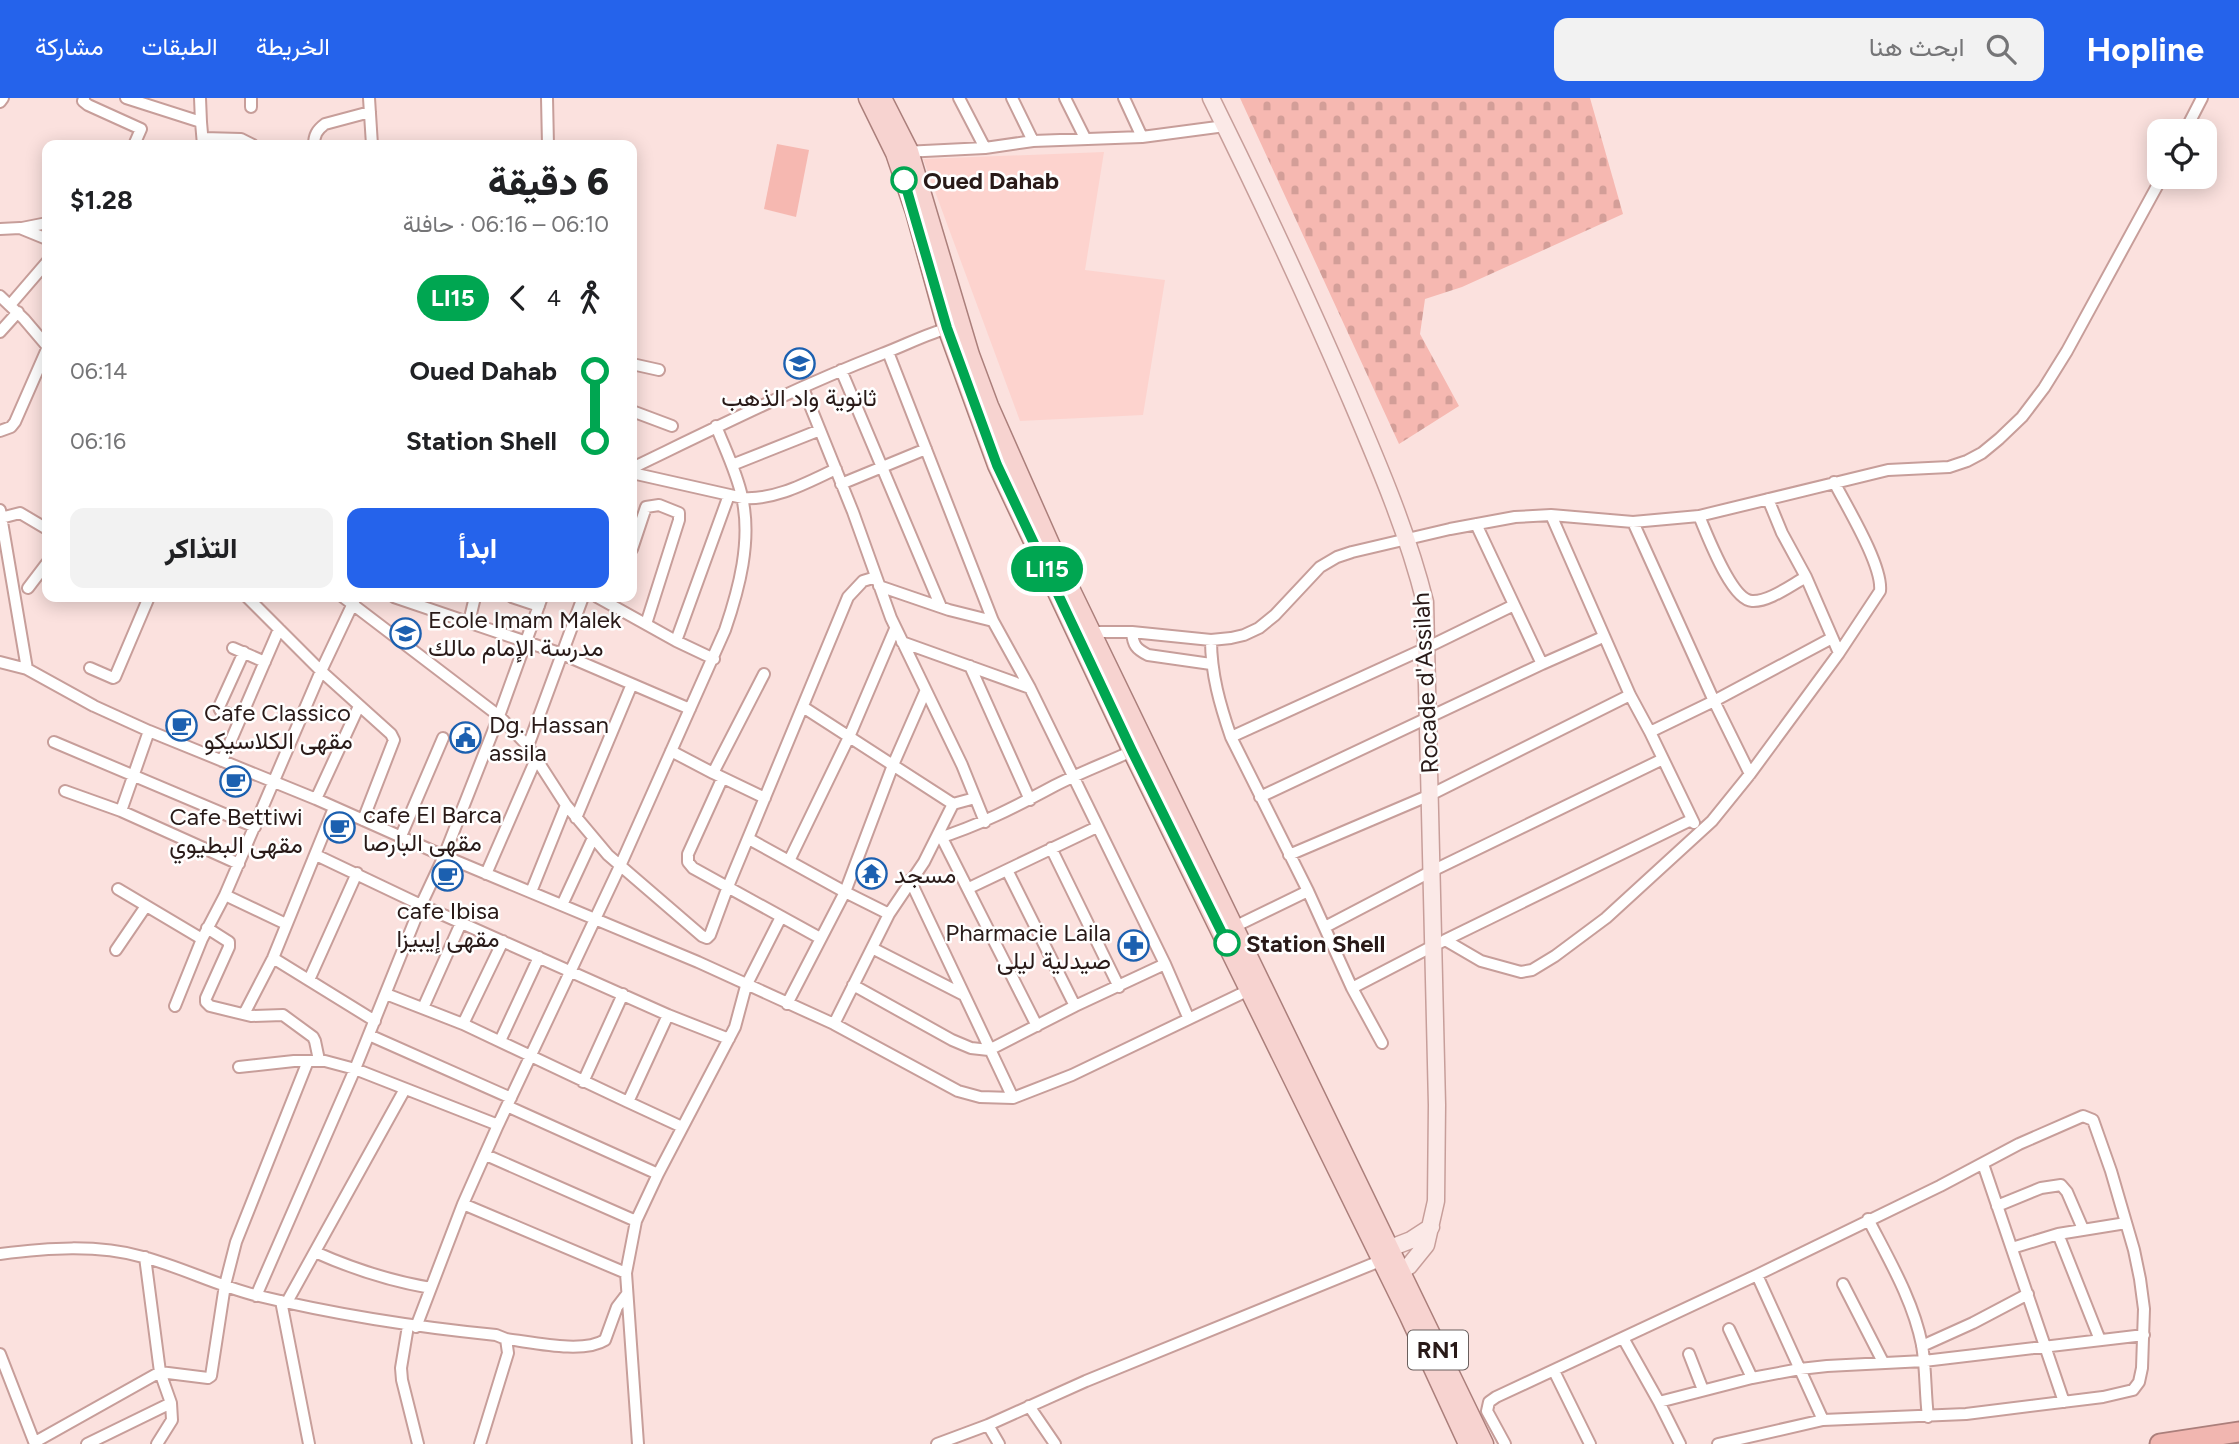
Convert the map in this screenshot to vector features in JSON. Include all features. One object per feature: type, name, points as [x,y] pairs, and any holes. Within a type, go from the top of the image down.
[{"type":"highway","points":[[2160,1444],[2239,1432]]},
{"type":"main road","name":"RN1","points":[[868,98],[902,152]]},
{"type":"main road","name":"RN1","points":[[882,98],[902,152],[954,326],[1043,530],[1084,633],[1234,927],[1382,1254]]},
{"type":"main road","name":"RN1","points":[[1084,633],[1093,664],[1132,751],[1249,990],[1382,1254],[1484,1444]]},
{"type":"main road","name":"RN1","points":[[1395,1275],[1468,1444]]},
{"type":"street","points":[[83,98],[88,105],[141,129]]},
{"type":"street","points":[[126,98],[201,122]]},
{"type":"street","points":[[200,98],[203,140]]},
{"type":"street","points":[[369,98],[372,140]]},
{"type":"street","points":[[547,98],[548,140]]},
{"type":"street","points":[[960,98],[985,148]]},
{"type":"street","points":[[1012,98],[1033,141]]},
{"type":"street","points":[[1065,98],[1085,138]]},
{"type":"street","points":[[1124,98],[1142,137]]},
{"type":"street","name":"Rocade d'Assilah","points":[[1211,98],[1320,326],[1406,540],[1425,602],[1432,871],[1439,943],[1436,1209],[1426,1245],[1416,1259],[1395,1275]]},
{"type":"street","points":[[2191,119],[2202,98]]},
{"type":"street","points":[[136,140],[150,106]]},
{"type":"street","points":[[315,140],[318,129],[324,124],[370,112]]},
{"type":"street","points":[[902,152],[985,148],[1033,141],[1142,137],[1225,126]]},
{"type":"street","points":[[1084,633],[1132,632],[1211,640],[1244,635],[1259,628],[1275,615],[1320,567],[1352,552],[1515,517],[1551,515],[1633,522],[1699,516],[1888,470],[1948,467],[1967,461],[1999,439],[2022,417],[2044,388],[2155,189]]},
{"type":"street","points":[[0,229],[42,224]]},
{"type":"street","points":[[20,228],[42,237]]},
{"type":"street","points":[[0,331],[42,268]]},
{"type":"street","points":[[0,296],[42,342]]},
{"type":"street","points":[[637,465],[841,370],[954,326]]},
{"type":"street","points":[[888,352],[993,621],[1030,688],[1165,964],[1188,1017]]},
{"type":"street","points":[[0,431],[11,427],[15,422],[42,360]]},
{"type":"street","points":[[637,365],[659,370]]},
{"type":"street","points":[[841,370],[941,607]]},
{"type":"street","points":[[803,388],[895,629],[962,765],[985,822]]},
{"type":"street","points":[[637,413],[672,426]]},
{"type":"street","points":[[418,1444],[401,1368],[412,1326],[431,1288],[498,1125],[714,659],[736,596],[744,543],[743,498],[716,426]]},
{"type":"street","points":[[732,466],[820,429]]},
{"type":"street","points":[[841,484],[926,449]]},
{"type":"street","points":[[637,468],[729,495],[759,499],[796,487],[836,469]]},
{"type":"street","points":[[1439,943],[1495,967],[1521,972],[1532,970],[1575,942],[1605,918],[1712,821],[1839,653],[1880,592],[1881,582],[1873,559],[1834,482]]},
{"type":"street","points":[[676,641],[729,495]]},
{"type":"street","points":[[1768,499],[1839,653]]},
{"type":"street","points":[[637,534],[646,508],[659,505],[679,513],[646,624]]},
{"type":"street","points":[[27,669],[1,514],[20,513],[42,526]]},
{"type":"street","points":[[1551,515],[1630,695],[1691,820],[1700,831]]},
{"type":"street","points":[[1699,516],[1728,579],[1739,595],[1747,601],[1769,597],[1806,577]]},
{"type":"street","points":[[1633,522],[1750,774]]},
{"type":"street","points":[[1476,524],[1542,664]]},
{"type":"street","points":[[29,588],[42,570]]},
{"type":"street","points":[[355,602],[499,716],[528,746],[566,805],[593,838],[620,866],[707,938],[848,597],[863,581],[878,582],[941,607],[993,621]]},
{"type":"street","points":[[90,668],[115,677],[147,602]]},
{"type":"street","points":[[252,602],[321,671],[391,734],[394,740],[363,820]]},
{"type":"street","points":[[175,1006],[202,939],[239,864],[321,671],[354,602]]},
{"type":"street","points":[[409,602],[562,654],[690,709]]},
{"type":"street","points":[[469,622],[474,602]]},
{"type":"street","points":[[256,1296],[444,856],[499,716],[540,602]]},
{"type":"street","points":[[528,746],[581,602]]},
{"type":"street","points":[[617,602],[646,624],[714,659]]},
{"type":"street","points":[[1231,737],[1514,605]]},
{"type":"street","points":[[222,761],[279,629]]},
{"type":"street","points":[[789,861],[849,737],[895,629]]},
{"type":"street","points":[[1132,632],[1134,645],[1147,655],[1211,664]]},
{"type":"street","points":[[1260,797],[1603,637]]},
{"type":"street","points":[[1650,732],[1832,638]]},
{"type":"street","points":[[1211,640],[1211,664],[1222,713],[1231,737],[1308,891],[1352,988],[1382,1043]]},
{"type":"street","points":[[902,642],[1030,688]]},
{"type":"street","points":[[240,719],[220,710],[219,707],[238,650],[265,662]]},
{"type":"street","points":[[0,662],[27,669],[94,706],[149,732],[316,799],[486,874],[698,962],[834,1024],[958,1091],[980,1097],[1013,1098],[1072,1075],[1249,990]]},
{"type":"street","points":[[970,666],[1030,800]]},
{"type":"street","points":[[764,674],[718,776],[688,854],[688,862],[727,889],[820,938]]},
{"type":"street","points":[[576,818],[632,684]]},
{"type":"street","points":[[787,1004],[845,892],[893,765],[925,692]]},
{"type":"street","points":[[1289,855],[1430,795],[1630,695]]},
{"type":"street","points":[[316,799],[359,706]]},
{"type":"street","points":[[803,707],[953,804],[975,798]]},
{"type":"street","points":[[121,811],[149,732]]},
{"type":"street","points":[[401,836],[443,738]]},
{"type":"street","points":[[54,742],[255,827]]},
{"type":"street","points":[[671,751],[765,798]]},
{"type":"street","points":[[939,839],[985,822],[1073,777],[1132,751]]},
{"type":"street","points":[[1325,927],[1432,871],[1663,759]]},
{"type":"street","points":[[486,874],[537,760]]},
{"type":"street","points":[[65,791],[121,811],[239,864]]},
{"type":"street","points":[[834,1024],[889,914],[909,880],[939,839],[953,804]]},
{"type":"street","points":[[531,892],[566,805]]},
{"type":"street","points":[[244,1014],[273,958],[334,808]]},
{"type":"street","points":[[1352,988],[1691,820]]},
{"type":"street","points":[[969,888],[1097,827]]},
{"type":"street","points":[[562,905],[593,838]]},
{"type":"street","points":[[749,839],[889,914]]},
{"type":"street","points":[[939,839],[969,888],[1037,1026]]},
{"type":"street","points":[[1051,848],[1119,987]]},
{"type":"street","points":[[316,855],[570,972],[729,1039]]},
{"type":"street","points":[[1007,870],[1075,1006]]},
{"type":"street","points":[[309,980],[357,873]]},
{"type":"street","points":[[909,880],[1013,1098]]},
{"type":"street","points":[[118,889],[202,939]]},
{"type":"street","points":[[1234,927],[1308,891]]},
{"type":"street","points":[[225,895],[286,923]]},
{"type":"street","points":[[116,950],[146,906]]},
{"type":"street","points":[[638,1444],[626,1273],[636,1221],[657,1174],[729,1039],[740,1013],[746,986],[781,917]]},
{"type":"street","points":[[422,1008],[461,923]]},
{"type":"street","points":[[0,1354],[35,1443],[160,1371],[208,1378],[211,1376],[225,1285],[236,1242],[314,1060],[315,1041],[283,1015],[251,1016],[210,1006],[206,1002],[229,947],[225,938],[207,928]]},
{"type":"street","points":[[463,1024],[503,941]]},
{"type":"street","points":[[872,948],[962,994]]},
{"type":"street","points":[[500,1041],[539,957]]},
{"type":"street","points":[[273,958],[375,1021]]},
{"type":"street","points":[[853,985],[952,1040],[971,1048],[989,1050],[1165,964]]},
{"type":"street","points":[[386,994],[463,1024],[682,1127]]},
{"type":"street","points":[[583,1082],[623,994]]},
{"type":"street","points":[[628,1102],[668,1015]]},
{"type":"street","points":[[369,1035],[657,1174]]},
{"type":"street","points":[[240,1067],[314,1060],[355,1069],[498,1125]]},
{"type":"street","points":[[309,1444],[284,1302],[315,1252],[405,1089]]},
{"type":"street","points":[[1505,1444],[1487,1411],[1489,1402],[1757,1275],[2064,1124],[2082,1116],[2090,1117],[2098,1128],[2140,1279],[2144,1309],[2142,1368],[2139,1382],[2133,1390],[2104,1397],[1966,1414],[1823,1420],[1718,1444]]},
{"type":"street","points":[[486,1155],[636,1221]]},
{"type":"street","points":[[1983,1164],[2064,1402]]},
{"type":"street","points":[[1997,1206],[2041,1188],[2061,1185],[2067,1192],[2083,1229]]},
{"type":"street","points":[[464,1204],[626,1273]]},
{"type":"street","points":[[1868,1219],[1908,1299],[1922,1346],[1928,1417]]},
{"type":"street","points":[[2012,1248],[2058,1234],[2126,1223]]},
{"type":"street","points":[[944,1443],[1382,1254],[1431,1227]]},
{"type":"street","points":[[2058,1234],[2100,1340]]},
{"type":"street","points":[[0,1254],[43,1248],[115,1250],[145,1257],[256,1296],[284,1302],[412,1326],[576,1347],[605,1340],[617,1307],[627,1294]]},
{"type":"street","points":[[315,1252],[351,1269],[397,1283],[431,1288]]},
{"type":"street","points":[[145,1257],[160,1371],[171,1404],[172,1420],[157,1444]]},
{"type":"street","points":[[1757,1275],[1823,1420]]},
{"type":"street","points":[[1843,1284],[1883,1362]]},
{"type":"street","points":[[1922,1346],[2028,1294]]},
{"type":"street","points":[[1728,1329],[1752,1378]]},
{"type":"street","points":[[1659,1402],[1752,1378],[1800,1369],[1924,1361],[2144,1335]]},
{"type":"street","points":[[1623,1338],[1679,1444]]},
{"type":"street","points":[[480,1444],[508,1353],[506,1339]]},
{"type":"street","points":[[1689,1354],[1703,1390]]},
{"type":"street","points":[[1553,1371],[1590,1444]]},
{"type":"street","points":[[87,1444],[171,1404]]},
{"type":"street","points":[[1029,1406],[1055,1444]]},
{"type":"street","points":[[988,1425],[999,1444]]},
{"type":"shaded area","points":[[1104,152],[1085,270],[1165,280],[1143,415],[1020,421],[923,159]]},
{"type":"green space","points":[[1240,98],[1590,98],[1623,214],[1462,287],[1425,299],[1420,334],[1459,406],[1399,444]]},
{"type":"green space","points":[[777,144],[809,150],[796,217],[764,209]]},
{"type":"bus line","name":"LI15","points":[[904,180],[947,328],[997,465],[1132,751],[1227,943]]},
{"type":"place","name":"Oued Dahab","points":[[904,180]]},
{"type":"place","name":"ثانوية واد الذهب","points":[[799,363]]},
{"type":"place","name":"Ecole Imam Malek مدرسة الإمام مالك","points":[[405,633]]},
{"type":"place","name":"Cafe Classico مقهى الكلاسيكو","points":[[181,726]]},
{"type":"place","name":"Dg. Hassan assila","points":[[466,738]]},
{"type":"place","name":"Cafe Bettiwi مقهى البطيوي","points":[[236,782]]},
{"type":"place","name":"cafe El Barca مقهى البارصا","points":[[340,828]]},
{"type":"place","name":"مسجد","points":[[871,874]]},
{"type":"place","name":"cafe Ibisa مقهى إيبيزا","points":[[448,876]]},
{"type":"place","name":"Station Shell","points":[[1227,943]]},
{"type":"place","name":"Pharmacie Laila صيدلية ليلى","points":[[1134,946]]}]
